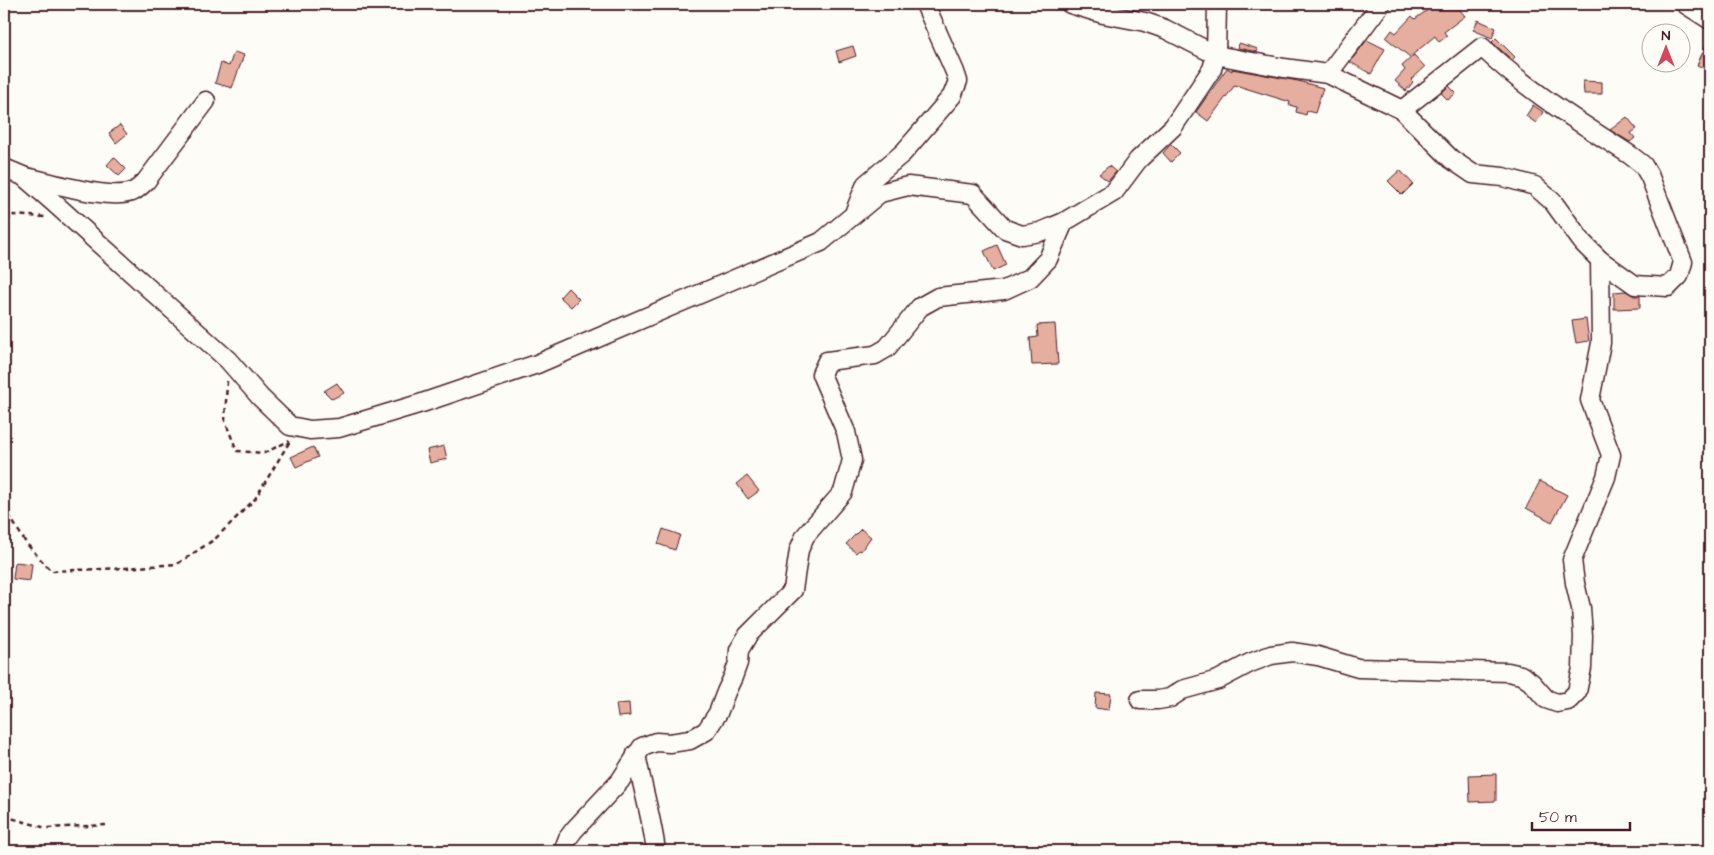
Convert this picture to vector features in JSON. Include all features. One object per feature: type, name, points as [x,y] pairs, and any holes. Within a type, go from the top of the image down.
[{"type":"street","points":[[854,214],[866,184],[903,153],[956,90],[958,80],[925,4]]},
{"type":"street","points":[[1070,4],[1103,14],[1145,22],[1165,29],[1216,55],[1328,74],[1402,110],[1450,159],[1472,174],[1503,177],[1535,186],[1553,202],[1583,243],[1600,260],[1635,285],[1668,287],[1679,276],[1683,262],[1650,177],[1643,165],[1545,101],[1482,48],[1402,110]]},
{"type":"street","points":[[23,176],[228,360],[290,426],[310,430],[339,428],[422,403],[536,364],[822,242],[880,193],[908,186],[973,194],[1005,229],[1022,235],[1040,232],[1064,222],[1114,192],[1138,160],[1173,126],[1212,69],[1216,55],[1217,4]]},
{"type":"street","points":[[1328,74],[1380,4]]},
{"type":"street","points":[[1685,4],[1710,20]]},
{"type":"street","points":[[4,168],[23,176],[106,194],[121,194],[134,191],[146,182],[206,101]]},
{"type":"street","points":[[563,851],[568,838],[574,830],[620,781],[642,747],[656,742],[670,743],[690,740],[706,731],[718,713],[738,663],[739,650],[748,635],[793,590],[799,550],[805,536],[843,492],[852,460],[846,432],[822,374],[827,361],[875,356],[886,348],[920,307],[938,297],[1004,290],[1030,278],[1048,260],[1064,222]]},
{"type":"street","points":[[1140,700],[1170,698],[1182,690],[1218,680],[1250,663],[1271,655],[1292,652],[1318,656],[1358,668],[1508,672],[1521,674],[1546,698],[1558,703],[1568,701],[1577,692],[1583,651],[1581,608],[1572,560],[1606,477],[1611,455],[1590,400],[1601,342],[1600,260]]},
{"type":"street","points":[[636,754],[656,851]]},
{"type":"path","points":[[4,230],[11,215],[47,217],[53,202]]},
{"type":"path","points":[[4,507],[26,543],[50,570],[126,568],[177,564],[208,544],[255,499],[291,440],[264,453],[237,451],[225,421],[228,360]]},
{"type":"path","points":[[4,416],[4,422]]},
{"type":"path","points":[[4,816],[46,828],[106,825]]},
{"type":"building","points":[[1436,4],[1455,4],[1465,16],[1444,32],[1447,36],[1439,42],[1435,36],[1410,57],[1386,38],[1392,30],[1396,33],[1412,16],[1415,19]]},
{"type":"building","points":[[1478,20],[1496,28],[1492,38],[1473,30]]},
{"type":"building","points":[[1710,36],[1710,71],[1697,65]]},
{"type":"building","points":[[1496,38],[1515,57],[1512,60],[1492,42]]},
{"type":"building","points":[[1367,40],[1385,49],[1371,74],[1350,62]]},
{"type":"building","points":[[1239,43],[1258,49],[1257,52],[1238,48]]},
{"type":"building","points":[[853,46],[856,56],[839,62],[836,51]]},
{"type":"building","points":[[234,52],[244,55],[232,88],[215,83],[221,63],[229,66]]},
{"type":"building","points":[[1414,55],[1425,67],[1411,80],[1413,82],[1406,91],[1395,81],[1405,70],[1402,66]]},
{"type":"building","points":[[1227,68],[1232,71],[1232,69],[1298,81],[1323,88],[1315,113],[1307,111],[1306,115],[1296,112],[1297,107],[1289,105],[1290,102],[1235,85],[1208,121],[1196,112]]},
{"type":"building","points":[[1583,81],[1602,82],[1602,94],[1584,94]]},
{"type":"building","points":[[1449,86],[1456,93],[1448,100],[1441,93]]},
{"type":"building","points":[[1533,105],[1543,112],[1536,123],[1526,116]]},
{"type":"building","points":[[1627,117],[1637,129],[1631,133],[1635,138],[1630,142],[1610,130]]},
{"type":"building","points":[[120,125],[127,134],[116,143],[109,133]]},
{"type":"building","points":[[1171,144],[1180,153],[1171,162],[1163,153]]},
{"type":"building","points":[[114,157],[126,169],[119,176],[107,165]]},
{"type":"building","points":[[1109,166],[1116,172],[1108,181],[1099,174]]},
{"type":"building","points":[[1400,170],[1413,184],[1402,195],[1388,181]]},
{"type":"building","points":[[997,245],[1006,265],[993,271],[984,251]]},
{"type":"building","points":[[568,288],[579,299],[571,307],[560,297]]},
{"type":"building","points":[[1626,291],[1634,296],[1640,296],[1640,308],[1614,309],[1614,292]]},
{"type":"building","points":[[1586,319],[1589,341],[1576,343],[1572,321]]},
{"type":"building","points":[[1055,324],[1058,364],[1032,365],[1030,338],[1038,337],[1037,325]]},
{"type":"building","points":[[337,383],[344,393],[332,399],[324,391]]},
{"type":"building","points":[[444,446],[447,459],[430,463],[427,450]]},
{"type":"building","points":[[313,447],[318,457],[296,467],[291,457]]},
{"type":"building","points":[[747,476],[759,491],[748,499],[737,484]]},
{"type":"building","points":[[1540,481],[1567,495],[1552,522],[1526,508]]},
{"type":"building","points":[[663,529],[680,535],[675,550],[658,544]]},
{"type":"building","points":[[861,529],[871,537],[861,551],[859,550],[856,553],[846,544]]},
{"type":"building","points":[[15,562],[32,564],[30,581],[13,579]]},
{"type":"building","points":[[1096,693],[1111,694],[1109,710],[1095,708]]},
{"type":"building","points":[[629,703],[630,716],[618,717],[616,704]]},
{"type":"building","points":[[1496,774],[1496,801],[1470,802],[1469,775]]}]
